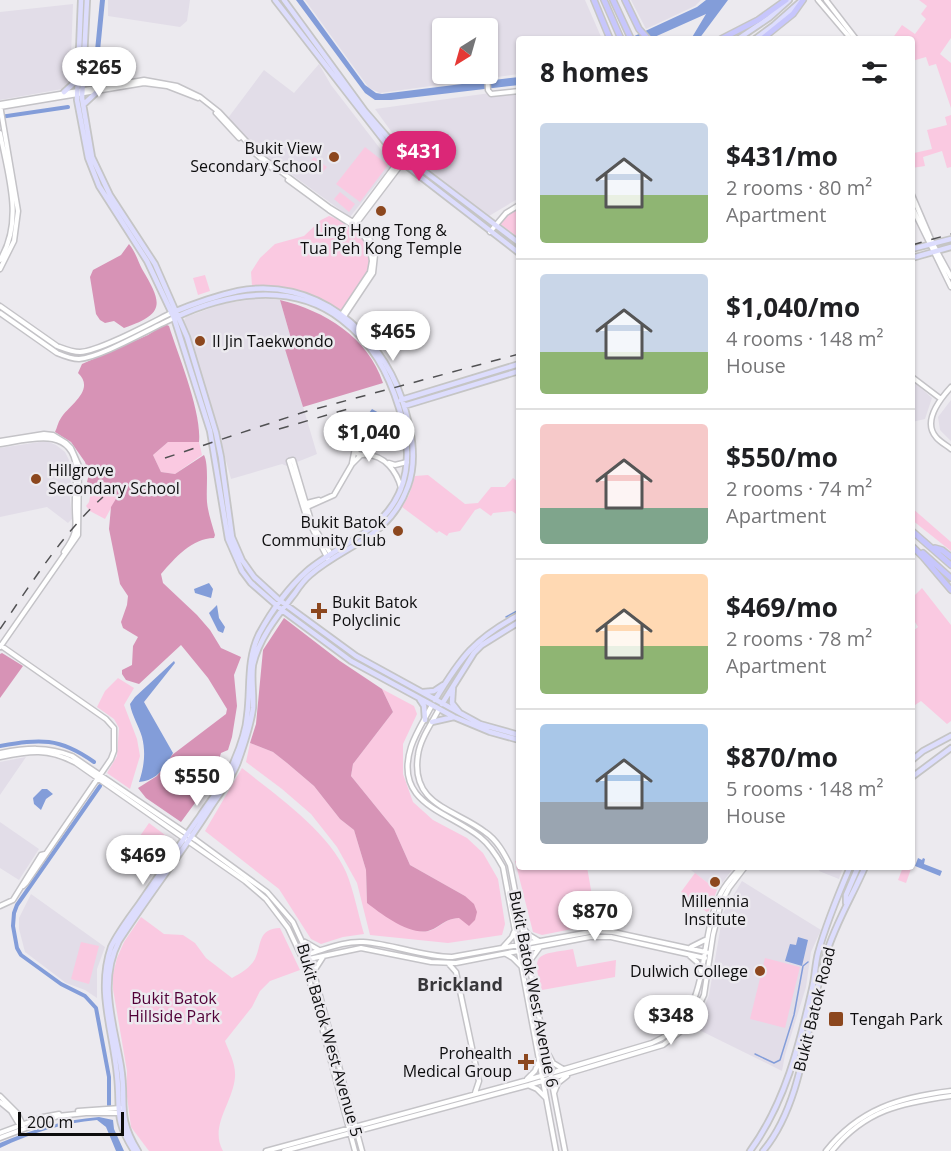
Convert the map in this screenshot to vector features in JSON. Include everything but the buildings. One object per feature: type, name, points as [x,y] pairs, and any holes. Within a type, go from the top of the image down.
[{"type":"highway","points":[[594,0],[609,36]]},
{"type":"highway","points":[[604,0],[620,36]]},
{"type":"highway","points":[[613,0],[630,36]]},
{"type":"highway","points":[[727,36],[758,20],[788,0]]},
{"type":"highway","points":[[766,36],[793,14],[802,0]]},
{"type":"highway","points":[[626,2],[639,29],[645,36]]},
{"type":"highway","points":[[915,533],[951,565]]},
{"type":"highway","points":[[915,548],[951,578]]},
{"type":"highway","points":[[915,548],[951,590]]},
{"type":"highway","points":[[933,548],[942,550],[951,557]]},
{"type":"main road","points":[[81,0],[76,81],[91,151],[100,176],[112,198],[155,264],[197,366],[222,458],[230,526],[236,546],[250,573],[281,605],[351,661],[419,698],[434,702]]},
{"type":"main road","points":[[87,0],[79,93],[84,144],[99,186],[147,261],[175,315]]},
{"type":"main road","points":[[285,0],[402,159],[516,241]]},
{"type":"main road","points":[[742,36],[769,18],[788,0]]},
{"type":"main road","points":[[759,36],[802,0]]},
{"type":"main road","points":[[277,2],[402,159],[516,251]]},
{"type":"main road","points":[[64,92],[76,81]]},
{"type":"main road","points":[[83,106],[90,96],[99,90]]},
{"type":"main road","points":[[915,248],[951,238]]},
{"type":"main road","points":[[915,257],[951,247]]},
{"type":"main road","points":[[175,315],[220,301],[258,295],[273,295],[305,301],[342,317],[370,340],[385,360],[410,431],[412,452],[410,477],[405,494],[388,522],[377,532],[330,558]]},
{"type":"main road","points":[[399,400],[516,365]]},
{"type":"main road","points":[[402,406],[516,372]]},
{"type":"main road","points":[[136,1151],[122,1130],[118,1077],[103,986],[106,962],[115,938],[228,782],[238,761],[251,720],[253,665],[261,642],[281,605],[330,558],[375,525],[394,503],[402,489],[408,462],[402,406]]},
{"type":"main road","points":[[281,605],[350,652],[418,690],[454,717],[490,732],[516,739]]},
{"type":"main road","name":"Bukit Batok West Avenue 6","points":[[434,702],[474,645],[489,632],[516,617]]},
{"type":"main road","name":"Bukit Batok West Avenue 6","points":[[440,706],[466,664],[482,645],[516,624]]},
{"type":"main road","points":[[418,690],[426,693],[434,691],[446,682]]},
{"type":"main road","points":[[453,686],[452,703],[463,716]]},
{"type":"main road","points":[[419,698],[424,706],[425,720]]},
{"type":"main road","points":[[440,706],[480,724],[516,734]]},
{"type":"main road","points":[[432,722],[454,717]]},
{"type":"main road","points":[[915,758],[951,736]]},
{"type":"main road","points":[[915,775],[951,748]]},
{"type":"main road","name":"Bukit Batok Road","points":[[750,1151],[764,1132],[781,1098],[802,1029],[817,956],[848,870]]},
{"type":"main road","points":[[846,903],[846,895],[857,870]]},
{"type":"main road","name":"Bukit Batok Road","points":[[765,1149],[783,1118],[791,1096],[801,1063],[825,957],[846,903],[863,870]]},
{"type":"street","points":[[277,2],[285,0]]},
{"type":"street","points":[[818,0],[848,36]]},
{"type":"street","points":[[826,0],[854,36]]},
{"type":"street","points":[[1,107],[144,80],[168,83],[192,92],[219,112],[260,156],[354,224],[361,232],[369,244],[372,266],[342,317]]},
{"type":"street","points":[[1,107],[64,92],[79,93],[144,83],[167,86],[191,94],[217,114],[257,157],[329,210],[354,224]]},
{"type":"street","points":[[488,84],[488,89],[492,94],[516,91]]},
{"type":"street","points":[[0,269],[14,241],[18,211],[1,107]]},
{"type":"street","points":[[0,133],[13,212],[9,240],[0,260]]},
{"type":"street","points":[[354,224],[402,159]]},
{"type":"street","points":[[915,203],[931,244]]},
{"type":"street","points":[[490,232],[506,213],[516,207]]},
{"type":"street","points":[[915,213],[951,287]]},
{"type":"street","points":[[935,252],[951,277]]},
{"type":"street","points":[[0,306],[57,346],[81,352],[175,315]]},
{"type":"street","points":[[0,313],[57,353],[80,359],[99,353],[175,315]]},
{"type":"street","points":[[915,378],[941,399]]},
{"type":"street","points":[[951,387],[941,399],[931,420],[932,431],[936,438],[951,449]]},
{"type":"street","points":[[0,442],[44,434],[53,435],[71,448],[79,466],[79,531],[76,540],[0,646],[112,724],[114,728],[114,751],[99,776],[45,854],[41,855],[13,900],[0,906]]},
{"type":"street","points":[[352,464],[356,443],[360,440],[366,441],[373,453],[394,465],[408,462]]},
{"type":"street","points":[[304,506],[336,493],[352,464],[369,451],[369,446]]},
{"type":"street","points":[[354,449],[362,455],[371,454],[393,467],[402,489]]},
{"type":"street","points":[[291,460],[310,526],[330,558]]},
{"type":"street","name":"Bukit Batok West Avenue 6","points":[[434,702],[415,737],[409,754],[408,774],[417,794],[426,805],[474,832],[494,853],[504,872],[556,1151]]},
{"type":"street","name":"Bukit Batok West Avenue 6","points":[[440,706],[418,754],[417,774],[434,803],[484,831],[500,848],[510,865],[565,1151]]},
{"type":"street","name":"Bukit Batok West Avenue 5","points":[[0,755],[26,752],[51,753],[76,763],[99,776],[267,892],[284,911],[302,938],[309,956],[362,1151]]},
{"type":"street","name":"Bukit Batok West Avenue 5","points":[[188,838],[266,900],[288,928],[303,958],[356,1151]]},
{"type":"street","points":[[356,1128],[551,1079],[654,1049],[678,1035],[694,1016],[704,995],[706,958],[704,951],[720,894],[740,870]]},
{"type":"street","points":[[284,1151],[356,1128],[542,1076],[666,1037],[687,1015],[695,999],[701,972],[710,952],[723,898],[741,870]]},
{"type":"street","points":[[522,926],[540,944],[590,937],[611,938],[706,958]]},
{"type":"street","points":[[501,949],[512,937],[515,928]]},
{"type":"street","points":[[303,958],[342,944],[363,942],[440,957],[452,957],[526,947],[596,931],[710,952]]},
{"type":"street","points":[[302,938],[311,947],[320,951]]},
{"type":"street","points":[[684,947],[696,946],[707,938]]},
{"type":"street","points":[[529,962],[540,944]]},
{"type":"street","points":[[309,956],[361,948],[431,962],[448,963],[506,954],[519,948]]},
{"type":"street","points":[[506,954],[523,968]]},
{"type":"street","points":[[687,954],[695,960],[701,972]]},
{"type":"street","points":[[313,972],[317,963],[326,955]]},
{"type":"street","points":[[456,972],[462,962]]},
{"type":"street","points":[[448,963],[456,972],[479,1081],[474,1094]]},
{"type":"street","points":[[545,1049],[553,1063],[563,1069]]},
{"type":"street","points":[[524,1081],[535,1071],[539,1060]]},
{"type":"street","points":[[554,1095],[558,1083],[570,1073]]},
{"type":"street","points":[[479,1081],[487,1090]]},
{"type":"street","points":[[529,1085],[537,1089],[547,1100]]},
{"type":"street","points":[[826,1151],[855,1122],[875,1110],[914,1095],[951,1091]]},
{"type":"street","points":[[0,1096],[17,1113],[22,1127]]},
{"type":"street","points":[[831,1151],[848,1133],[878,1113],[906,1103],[951,1096]]},
{"type":"street","points":[[0,1102],[11,1111],[22,1127]]},
{"type":"street","points":[[0,1133],[58,1116],[120,1111]]},
{"type":"street","points":[[0,1138],[22,1127]]},
{"type":"street","points":[[266,1151],[350,1130]]},
{"type":"shaded area","points":[[108,0],[190,0],[187,21],[180,27],[108,16]]},
{"type":"shaded area","points":[[305,0],[585,0],[601,36],[516,36],[516,74],[498,77],[498,18],[432,18],[432,84],[446,84],[380,93],[369,88]]},
{"type":"shaded area","points":[[631,0],[701,0],[695,6],[646,29]]},
{"type":"shaded area","points":[[73,4],[70,82],[62,89],[0,100],[0,12]]},
{"type":"shaded area","name":"Bukit View Secondary School","points":[[319,64],[331,85],[392,164],[350,217],[262,153],[228,118],[264,70],[294,93]]},
{"type":"shaded area","points":[[516,89],[516,200],[489,216],[406,152],[375,109]]},
{"type":"shaded area","points":[[129,244],[154,291],[156,306],[147,318],[124,328],[114,321],[105,323],[96,314],[90,277],[93,270],[121,255]]},
{"type":"shaded area","points":[[259,298],[280,300],[292,342],[285,346],[317,454],[287,466],[282,464],[231,479],[206,388],[183,322],[186,317],[222,304]]},
{"type":"shaded area","points":[[280,300],[313,311],[343,328],[367,352],[383,383],[303,407],[284,346],[292,342]]},
{"type":"shaded area","points":[[165,324],[169,326],[193,400],[197,415],[199,442],[168,442],[153,455],[161,472],[175,474],[204,455],[208,506],[215,535],[214,538],[198,541],[178,556],[161,574],[163,583],[197,615],[221,648],[241,657],[234,675],[237,706],[228,750],[221,753],[218,763],[220,769],[181,822],[146,798],[138,788],[157,776],[172,755],[226,714],[227,709],[208,678],[181,645],[139,684],[126,680],[122,674],[122,670],[132,665],[133,646],[138,637],[123,628],[121,622],[128,596],[120,584],[109,529],[111,507],[117,497],[105,482],[92,486],[87,482],[89,474],[85,462],[71,442],[55,432],[61,418],[83,391],[83,379],[78,373],[82,364],[148,335]]},
{"type":"shaded area","points":[[915,383],[932,398],[925,419],[915,421]]},
{"type":"shaded area","points":[[951,400],[951,441],[940,430],[938,417]]},
{"type":"shaded area","name":"Hillgrove Secondary School","points":[[46,441],[65,452],[70,462],[72,519],[68,523],[47,507],[0,517],[0,448]]},
{"type":"shaded area","points":[[284,618],[340,661],[382,689],[393,712],[353,764],[351,776],[394,829],[410,865],[465,896],[474,904],[477,912],[475,920],[469,926],[459,918],[449,920],[428,931],[412,930],[396,923],[367,903],[366,870],[354,830],[340,819],[314,786],[287,763],[273,752],[250,743],[256,724],[263,650]]},
{"type":"shaded area","points":[[2,653],[23,666],[0,698],[0,654]]},
{"type":"shaded area","points":[[26,757],[2,792],[0,795],[0,762]]},
{"type":"shaded area","points":[[0,822],[39,849],[19,880],[0,868]]},
{"type":"shaded area","name":"Millennia Institute","points":[[691,870],[732,870],[717,890]]},
{"type":"shaded area","points":[[819,870],[842,870],[839,879]]},
{"type":"shaded area","name":"Dulwich College","points":[[742,881],[821,930],[811,952],[806,987],[782,1071],[693,1027],[709,995],[723,913]]},
{"type":"shaded area","points":[[31,894],[105,947],[97,969],[97,998],[85,990],[66,983],[25,952],[19,929],[19,918]]},
{"type":"green space","points":[[919,0],[951,0],[951,38],[940,54],[951,63],[951,108],[936,64],[929,66],[926,57],[915,60],[915,36],[894,36],[902,25],[915,34],[926,19],[921,14],[927,6]]},
{"type":"green space","points":[[951,115],[951,167],[947,168],[942,151],[923,157],[925,166],[915,168],[915,153],[932,149],[927,130],[947,125],[945,117]]},
{"type":"green space","points":[[365,147],[388,165],[360,202],[336,184]]},
{"type":"green space","points":[[314,157],[327,167],[321,174],[309,164]]},
{"type":"green space","points":[[340,192],[355,204],[349,212],[334,199]]},
{"type":"green space","points":[[516,210],[516,236],[499,223],[508,214]]},
{"type":"green space","points":[[329,216],[358,233],[369,248],[371,255],[372,267],[343,311],[321,300],[299,293],[252,286],[251,272],[260,258],[275,244],[304,236],[321,220]]},
{"type":"green space","points":[[205,275],[210,291],[198,295],[193,278]]},
{"type":"green space","points":[[168,442],[199,442],[202,455],[175,474],[161,472],[153,455]]},
{"type":"green space","points":[[428,475],[465,504],[478,503],[491,487],[505,487],[513,478],[516,480],[516,514],[512,511],[493,513],[491,516],[480,508],[475,510],[460,531],[449,533],[447,536],[439,531],[437,533],[402,507],[409,495],[415,476]]},
{"type":"green space","points":[[105,482],[117,497],[105,519],[90,511],[86,506],[92,486]]},
{"type":"green space","points":[[915,511],[951,542],[951,551],[915,522]]},
{"type":"green space","points":[[922,588],[951,625],[951,721],[947,724],[921,701],[915,705],[915,630],[918,627],[915,622],[915,595]]},
{"type":"green space","points":[[118,678],[134,688],[124,705],[137,739],[140,756],[130,789],[107,773],[117,756],[119,728],[114,719],[97,707],[105,691]]},
{"type":"green space","points":[[382,689],[414,706],[417,714],[403,744],[403,774],[413,802],[433,820],[467,838],[483,853],[498,879],[505,924],[502,935],[448,943],[370,935],[357,883],[337,847],[311,814],[246,762],[250,743],[273,752],[314,786],[340,819],[354,830],[366,870],[367,903],[406,926],[422,931],[433,930],[449,920],[459,918],[465,896],[410,865],[394,829],[351,776],[353,764],[393,712]]},
{"type":"green space","points":[[242,768],[300,815],[338,857],[349,879],[364,934],[343,937],[321,944],[311,939],[279,889],[205,831]]},
{"type":"green space","points":[[149,823],[170,840],[149,875],[124,859]]},
{"type":"green space","points":[[517,870],[588,870],[597,924],[542,935],[533,932]]},
{"type":"green space","points":[[902,870],[911,870],[906,883],[898,880]]},
{"type":"green space","points":[[695,873],[717,890],[708,913],[681,892]]},
{"type":"green space","name":"Bukit Batok Hillside Park","points":[[141,917],[164,934],[183,935],[195,943],[206,958],[232,978],[253,962],[267,931],[280,928],[300,970],[270,981],[260,991],[252,1007],[225,1041],[233,1063],[235,1077],[220,1123],[219,1142],[223,1151],[149,1151],[131,1127],[126,1089],[127,1071],[113,989],[113,974],[124,942]]},
{"type":"green space","points":[[81,942],[99,946],[89,984],[71,979]]},
{"type":"green space","points":[[573,949],[577,967],[616,960],[615,977],[542,990],[537,968],[540,957],[552,952]]},
{"type":"green space","points":[[765,958],[800,967],[785,1028],[750,1019]]},
{"type":"water","points":[[100,0],[105,0],[97,81],[92,81]]},
{"type":"water","points":[[296,0],[303,0],[365,85],[376,93],[463,84],[498,84],[498,80],[516,77],[516,85],[375,100],[365,93]]},
{"type":"water","points":[[706,0],[728,0],[701,36],[693,36],[706,14],[657,36],[634,36],[697,7]]},
{"type":"water","points":[[372,409],[395,422],[393,427],[369,413]]},
{"type":"water","points":[[209,583],[213,589],[211,598],[195,593],[194,589]]},
{"type":"water","points":[[217,605],[219,618],[225,627],[223,633],[218,631],[209,613]]},
{"type":"water","points":[[174,661],[175,663],[144,702],[173,753],[156,776],[139,782],[144,749],[130,704]]},
{"type":"water","points":[[42,789],[47,789],[53,794],[46,799],[41,810],[34,804],[33,798]]},
{"type":"water","points":[[918,858],[925,859],[924,864],[942,871],[940,876],[915,866]]},
{"type":"water","points":[[798,937],[808,940],[802,966],[785,961],[790,944],[796,945]]},
{"type":"water","points":[[99,1117],[113,1120],[114,1129],[124,1151],[116,1151],[106,1127],[97,1120],[47,1129],[0,1148],[0,1143],[36,1129],[73,1120]]},
{"type":"waterway","points":[[0,117],[68,107]]},
{"type":"waterway","points":[[506,617],[516,612]]},
{"type":"waterway","points":[[0,746],[38,741],[49,742],[70,748],[94,762]]},
{"type":"waterway","points":[[100,786],[17,905],[13,926],[17,948],[21,955],[61,984],[85,996],[96,1008],[109,1077],[109,1105]]},
{"type":"waterway","points":[[755,1054],[774,1063],[780,1060],[794,1015],[803,966],[808,962]]},
{"type":"railway","points":[[915,244],[951,234]]},
{"type":"railway","points":[[165,458],[304,412],[516,355]]},
{"type":"railway","points":[[279,429],[348,409]]},
{"type":"railway","points":[[0,629],[61,543],[103,497]]},
{"type":"place","name":"Bukit View Secondary School","points":[[334,157]]},
{"type":"place","name":"Ling Hong Tong & Tua Peh Kong Temple","points":[[381,211]]},
{"type":"place","name":"Il Jin Taekwondo","points":[[200,341]]},
{"type":"place","name":"Hillgrove Secondary School","points":[[36,479]]},
{"type":"place","name":"Bukit Batok Community Club","points":[[398,531]]},
{"type":"place","name":"Bukit Batok Polyclinic","points":[[319,611]]},
{"type":"place","name":"Millennia Institute","points":[[715,882]]},
{"type":"place","name":"Dulwich College","points":[[760,971]]},
{"type":"place","name":"Tengah Park","points":[[836,1019]]},
{"type":"place","name":"Prohealth Medical Group","points":[[526,1062]]},
{"type":"district","name":"Brickland","points":[[460,984]]}]
